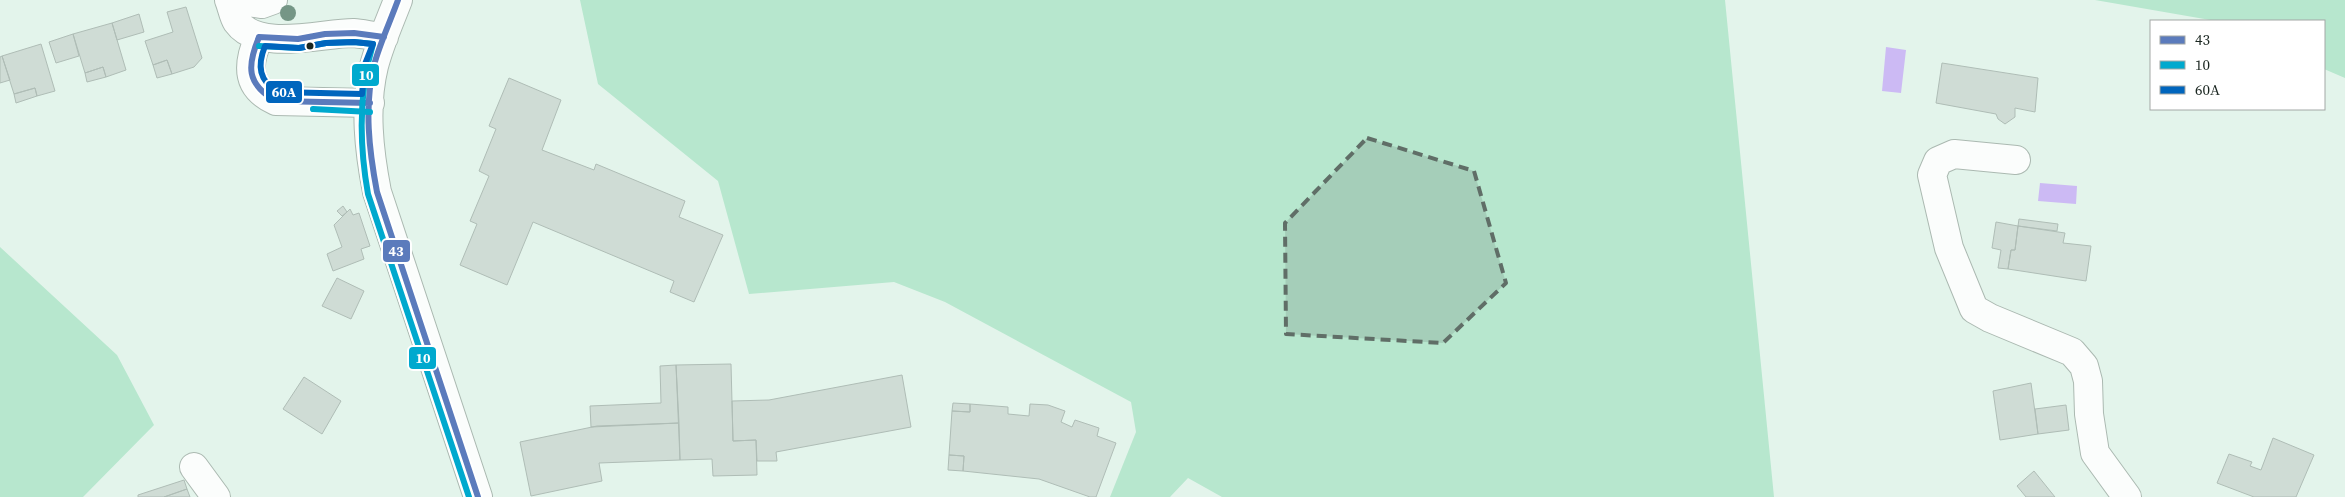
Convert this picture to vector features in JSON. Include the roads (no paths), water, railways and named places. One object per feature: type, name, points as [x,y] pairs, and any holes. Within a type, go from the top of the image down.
[{"type":"street","points":[[274,0],[262,4],[230,0],[238,22],[259,37],[298,39],[325,34],[384,37]]},
{"type":"street","points":[[398,0],[374,66],[370,103],[370,156],[377,192],[478,497]]},
{"type":"street","points":[[259,37],[250,65],[256,88],[265,96],[276,101],[313,100],[370,103]]},
{"type":"street","points":[[2016,160],[1954,154],[1938,161],[1932,175],[1949,248],[1974,309],[1990,318],[2072,352],[2084,366],[2088,381],[2089,414],[2095,453],[2127,497]]},
{"type":"street","points":[[194,467],[216,497]]}]
